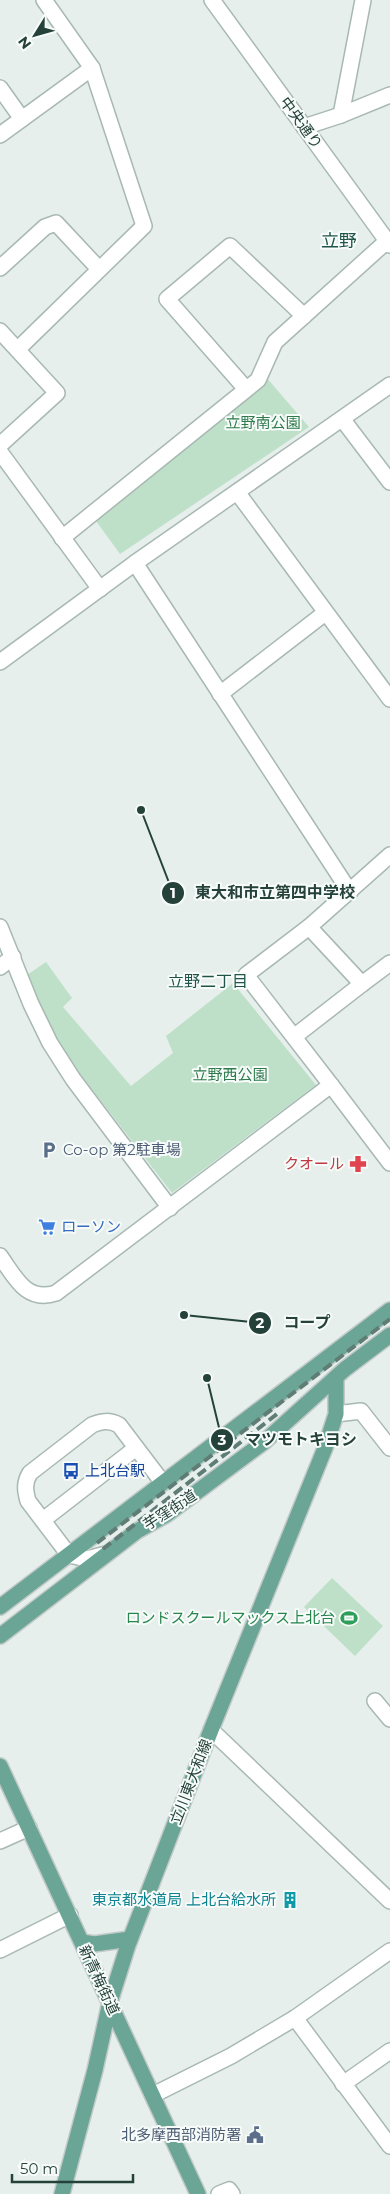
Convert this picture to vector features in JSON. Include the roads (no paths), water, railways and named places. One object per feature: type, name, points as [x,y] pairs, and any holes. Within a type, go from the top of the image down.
[{"type":"main road","name":"芋窪街道","points":[[0,1607],[390,1310]]},
{"type":"main road","name":"芋窪街道","points":[[0,1636],[137,1531],[166,1515],[264,1442],[336,1378],[390,1335]]},
{"type":"main road","points":[[323,1361],[336,1378]]},
{"type":"main road","name":"立川東大和線","points":[[62,2194],[95,2070],[110,2002],[130,1939],[211,1730],[325,1448],[336,1414],[336,1378]]},
{"type":"main road","name":"新青梅街道","points":[[0,1766],[198,2194]]},
{"type":"main road","points":[[82,1942],[94,1944],[130,1939]]},
{"type":"street","points":[[18,349],[144,226],[92,68],[44,0]]},
{"type":"street","name":"中央通り","points":[[212,0],[389,243]]},
{"type":"street","points":[[341,115],[363,0]]},
{"type":"street","points":[[0,135],[92,68]]},
{"type":"street","points":[[0,88],[22,118]]},
{"type":"street","points":[[304,127],[341,115],[390,95]]},
{"type":"street","points":[[0,268],[45,227],[56,223],[99,269]]},
{"type":"street","points":[[62,538],[258,380],[275,342],[389,243]]},
{"type":"street","points":[[246,389],[167,300],[230,246],[304,316]]},
{"type":"street","points":[[0,331],[57,393],[0,444]]},
{"type":"street","points":[[0,662],[135,563],[343,420],[390,385]]},
{"type":"street","points":[[343,420],[390,482]]},
{"type":"street","points":[[0,452],[100,589]]},
{"type":"street","points":[[237,492],[390,699]]},
{"type":"street","points":[[135,563],[350,892]]},
{"type":"street","points":[[220,694],[326,613]]},
{"type":"street","points":[[390,855],[350,892],[246,975],[295,1036],[390,1163]]},
{"type":"street","points":[[309,926],[362,984]]},
{"type":"street","points":[[0,927],[31,1004],[50,1042],[69,1072],[170,1208]]},
{"type":"street","points":[[0,967],[13,957]]},
{"type":"street","points":[[295,1036],[390,963]]},
{"type":"street","points":[[0,1256],[28,1291],[36,1295],[46,1296],[56,1293],[331,1085]]},
{"type":"street","points":[[336,1414],[361,1411],[390,1448]]},
{"type":"street","points":[[108,1554],[87,1559],[69,1555],[28,1501],[25,1491],[26,1480],[30,1473],[92,1425],[101,1421],[111,1421],[119,1425],[163,1483]]},
{"type":"street","points":[[43,1520],[136,1448]]},
{"type":"street","points":[[375,1701],[390,1719]]},
{"type":"street","points":[[211,1730],[390,1902]]},
{"type":"street","points":[[0,1841],[29,1828]]},
{"type":"street","points":[[0,1950],[70,1915]]},
{"type":"street","points":[[153,2095],[231,2056],[295,2018],[390,1951]]},
{"type":"street","points":[[295,2018],[390,2146]]},
{"type":"street","points":[[343,2084],[390,2051]]},
{"type":"street","points":[[220,2194],[229,2190],[232,2194]]},
{"type":"railway","points":[[97,1543],[390,1319]]},
{"type":"railway","points":[[103,1549],[277,1414]]},
{"type":"place","name":"東大和市立第四中学校","points":[[141,810]]},
{"type":"place","name":"Co-op 第2駐車場","points":[[49,1150]]},
{"type":"place","name":"クオール","points":[[358,1164]]},
{"type":"place","name":"ローソン","points":[[47,1227]]},
{"type":"place","name":"コープ","points":[[184,1315]]},
{"type":"place","name":"マツモトキヨシ","points":[[207,1378]]},
{"type":"place","name":"上北台駅","points":[[71,1471]]},
{"type":"place","name":"ロンドスクールマックス上北台","points":[[349,1618]]},
{"type":"place","name":"東京都水道局 上北台給水所","points":[[290,1900]]},
{"type":"place","name":"北多摩西部消防署","points":[[255,2135]]},
{"type":"district","name":"立野","points":[[339,241]]},
{"type":"district","name":"立野二丁目","points":[[208,981]]},
{"type":"park label","name":"立野南公園","points":[[263,423]]},
{"type":"park label","name":"立野西公園","points":[[230,1075]]}]
